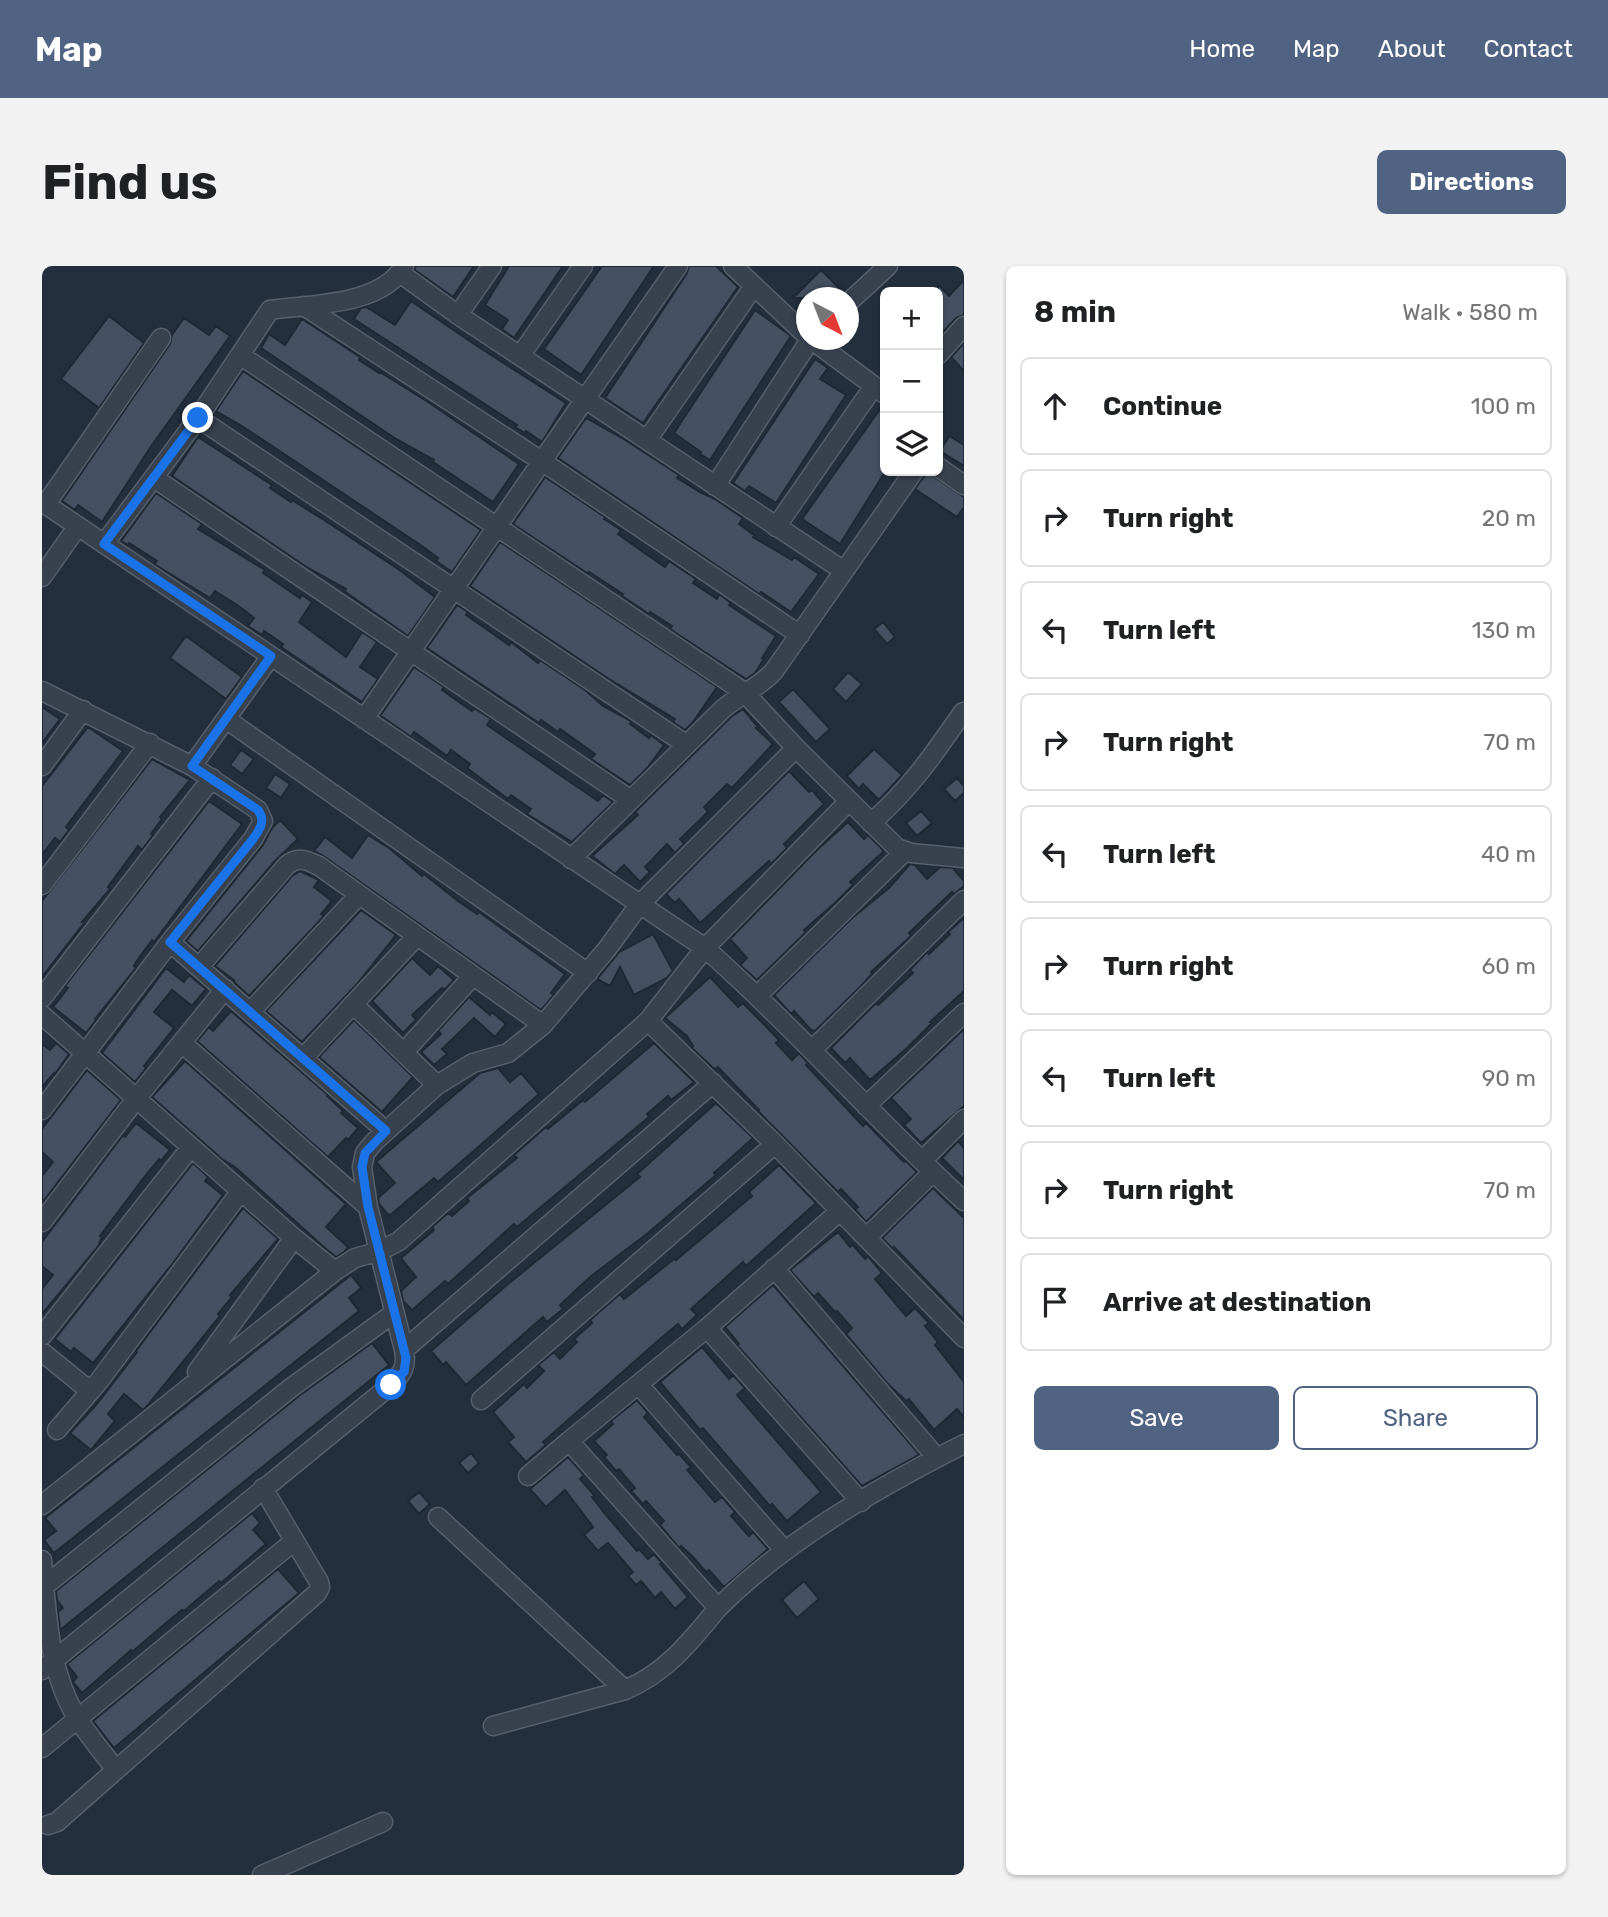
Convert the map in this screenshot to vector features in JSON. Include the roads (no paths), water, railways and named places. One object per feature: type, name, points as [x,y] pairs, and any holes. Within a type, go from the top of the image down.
[{"type":"street","points":[[458,315],[492,266]]},
{"type":"street","points":[[520,356],[583,266]]},
{"type":"street","points":[[364,719],[678,266]]},
{"type":"street","points":[[733,266],[796,325]]},
{"type":"street","points":[[859,294],[888,266]]},
{"type":"street","points":[[104,544],[198,418],[270,310],[362,296],[388,283],[402,269],[458,315],[844,571]]},
{"type":"street","points":[[647,440],[754,286]]},
{"type":"street","points":[[304,306],[543,462],[800,635]]},
{"type":"street","points":[[942,350],[964,326]]},
{"type":"street","points":[[161,338],[44,503],[705,948],[964,1201]]},
{"type":"street","points":[[715,486],[804,350]]},
{"type":"street","points":[[776,527],[880,390],[825,350]]},
{"type":"street","points":[[240,355],[744,692],[796,748],[904,852],[964,858]]},
{"type":"street","points":[[198,418],[687,745]]},
{"type":"street","points":[[943,470],[964,485]]},
{"type":"street","points":[[572,859],[744,692],[766,680],[910,476]]},
{"type":"street","points":[[154,478],[631,800]]},
{"type":"street","points":[[42,577],[78,526]]},
{"type":"street","points":[[192,766],[271,656]]},
{"type":"street","points":[[42,691],[192,766],[262,815],[262,825],[253,839],[170,942],[42,1110]]},
{"type":"street","points":[[42,766],[83,710]]},
{"type":"street","points":[[871,823],[900,798],[915,780],[963,712]]},
{"type":"street","points":[[226,719],[588,973]]},
{"type":"street","points":[[42,885],[150,743]]},
{"type":"street","points":[[48,1665],[399,1377],[406,1366],[404,1350],[368,1207],[363,1161],[365,1153],[437,1085],[473,1063],[508,1053],[543,1025],[588,973],[639,905],[796,748]]},
{"type":"street","points":[[42,998],[212,778]]},
{"type":"street","points":[[42,1505],[335,1271],[365,1254],[380,1251],[399,1241],[648,1021],[705,948],[849,801]]},
{"type":"street","points":[[757,996],[904,852]]},
{"type":"street","points":[[199,967],[292,861],[297,859],[310,862],[543,1025]]},
{"type":"street","points":[[250,1012],[358,896]]},
{"type":"street","points":[[812,1051],[964,900]]},
{"type":"street","points":[[303,1058],[415,937]]},
{"type":"street","points":[[170,942],[386,1131]]},
{"type":"street","points":[[404,1052],[472,976]]},
{"type":"street","points":[[42,1222],[225,989]]},
{"type":"street","points":[[353,1004],[437,1085]]},
{"type":"street","points":[[866,1106],[964,1013]]},
{"type":"street","points":[[42,1015],[293,1238],[335,1271]]},
{"type":"street","points":[[648,1021],[775,1144],[964,1338]]},
{"type":"street","points":[[182,1043],[368,1207]]},
{"type":"street","points":[[404,1350],[713,1083]]},
{"type":"street","points":[[867,1237],[964,1119]]},
{"type":"street","points":[[481,1399],[775,1144]]},
{"type":"street","points":[[42,1336],[191,1147]]},
{"type":"street","points":[[57,1430],[90,1391],[241,1192]]},
{"type":"street","points":[[528,1476],[707,1328],[841,1211]]},
{"type":"street","points":[[185,1389],[293,1238]]},
{"type":"street","points":[[774,1268],[937,1458]]},
{"type":"street","points":[[43,1587],[292,1387],[394,1313]]},
{"type":"street","points":[[707,1328],[861,1502]]},
{"type":"street","points":[[42,1352],[90,1391]]},
{"type":"street","points":[[639,1385],[785,1551]]},
{"type":"street","points":[[569,1441],[718,1608]]},
{"type":"street","points":[[493,1726],[642,1683],[680,1654],[718,1608],[785,1551],[861,1502],[964,1444]]},
{"type":"street","points":[[48,1825],[57,1822],[317,1593],[319,1582],[263,1488]]},
{"type":"street","points":[[438,1517],[625,1690]]},
{"type":"street","points":[[42,1748],[293,1542]]},
{"type":"street","points":[[42,1560],[48,1665],[78,1718],[116,1770]]},
{"type":"street","points":[[262,1875],[383,1822]]}]
